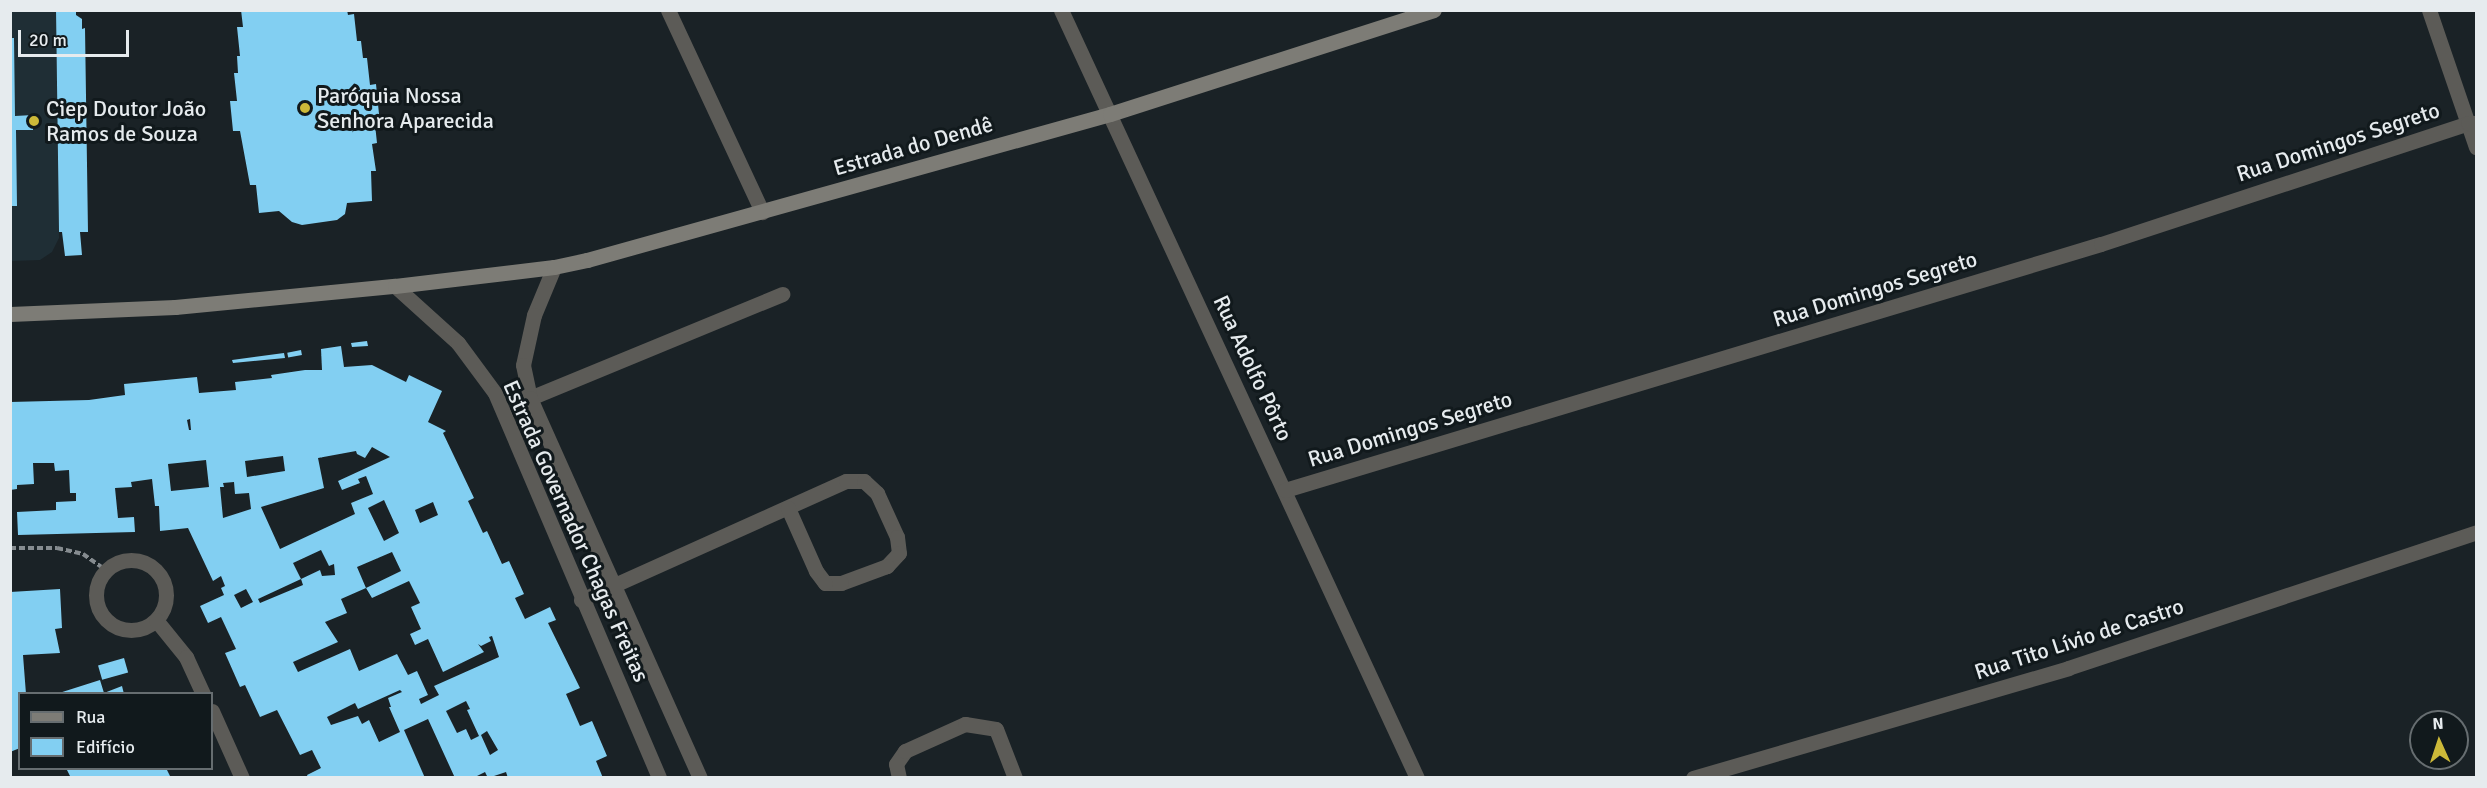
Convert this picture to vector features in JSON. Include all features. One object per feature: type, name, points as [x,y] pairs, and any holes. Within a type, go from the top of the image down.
[{"type":"main road","name":"Estrada do Dendê","points":[[395,286],[554,267],[762,212],[1110,114],[1434,10]]},
{"type":"main road","points":[[10,314],[175,308],[395,286]]},
{"type":"street","points":[[668,10],[762,212]]},
{"type":"street","name":"Rua Adolfo Pôrto","points":[[1061,10],[1417,777]]},
{"type":"street","points":[[2429,10],[2472,123],[2476,147]]},
{"type":"street","name":"Rua Domingos Segreto","points":[[1285,490],[2101,244],[2472,123]]},
{"type":"street","name":"Estrada Governador Chagas Freitas","points":[[554,267],[534,315],[523,365],[530,398],[612,586],[700,777]]},
{"type":"street","name":"Estrada Governador Chagas Freitas","points":[[395,286],[458,343],[495,393],[659,777]]},
{"type":"street","points":[[530,398],[782,294]]},
{"type":"street","points":[[582,600],[846,481],[864,481],[877,493],[897,537],[899,553],[887,566],[841,583],[825,582],[816,571],[788,508]]},
{"type":"street","name":"Rua Tito Lívio de Castro","points":[[1693,777],[2068,668],[2476,532]]},
{"type":"street","points":[[131,560],[144,563],[156,570],[163,581],[166,595],[164,609],[156,620],[144,627],[131,630],[118,628],[106,620],[98,609],[96,595],[98,582],[106,570],[117,563],[131,560]]},
{"type":"street","points":[[156,620],[186,657],[203,692]]},
{"type":"street","points":[[213,713],[242,777]]},
{"type":"street","points":[[899,777],[896,764],[905,751],[964,724],[996,729],[1015,777]]},
{"type":"path","points":[[10,548],[57,548],[83,554],[106,570]]},
{"type":"shaded area","name":"Ciep Doutor João Ramos de Souza","points":[[10,11],[56,11],[59,238],[52,252],[40,260],[11,261]]},
{"type":"building","points":[[56,10],[76,10],[76,15],[82,19],[82,29],[85,28],[88,232],[80,232],[82,255],[65,256],[62,232],[59,232]]},
{"type":"building","name":"Paróquia Nossa Senhora Aparecida","points":[[241,10],[347,10],[348,15],[354,14],[357,41],[361,41],[363,58],[367,58],[370,85],[376,84],[379,114],[374,115],[377,143],[372,144],[376,171],[371,171],[372,201],[347,203],[345,214],[337,220],[302,225],[292,222],[279,211],[259,213],[256,185],[250,185],[240,131],[233,131],[230,101],[237,101],[234,73],[238,73],[237,56],[240,56],[237,27],[243,27]]},
{"type":"building","points":[[10,38],[14,38],[15,116],[33,115],[33,130],[16,130],[17,206],[10,206]]},
{"type":"building","points":[[367,341],[368,346],[352,347],[351,343]]},
{"type":"building","points":[[341,346],[344,367],[372,365],[406,382],[409,375],[442,391],[428,422],[446,431],[443,433],[474,498],[468,501],[483,533],[487,531],[502,564],[509,561],[524,594],[515,598],[525,619],[550,607],[556,620],[548,623],[580,688],[566,694],[580,726],[592,721],[607,756],[596,761],[603,778],[508,778],[506,772],[488,778],[485,772],[473,778],[455,778],[428,719],[404,730],[425,778],[308,778],[307,775],[321,768],[312,750],[300,755],[277,710],[260,717],[245,685],[240,687],[225,653],[236,649],[221,617],[208,623],[200,606],[224,595],[221,588],[225,586],[221,576],[213,581],[188,528],[160,531],[159,506],[155,506],[152,479],[131,482],[132,487],[115,488],[118,518],[134,517],[135,532],[18,535],[17,512],[56,510],[56,502],[76,501],[76,493],[70,493],[69,470],[55,471],[54,463],[33,463],[34,484],[17,485],[17,489],[10,490],[10,402],[89,400],[125,395],[124,384],[197,377],[199,393],[236,390],[235,382],[272,378],[271,375],[305,370],[322,370],[321,349]],"holes":[[[190,419],[191,430],[189,430],[187,420]],[[372,447],[390,457],[338,481],[342,490],[360,483],[358,479],[366,476],[373,494],[351,503],[355,514],[280,549],[261,507],[324,488],[318,458],[356,451],[365,458]],[[283,456],[285,471],[247,477],[245,461]],[[206,460],[209,487],[171,491],[168,464]],[[234,482],[235,494],[249,493],[251,509],[223,518],[220,487],[224,487],[223,483]],[[384,500],[399,533],[384,541],[368,508]],[[433,502],[438,515],[420,523],[415,510]],[[321,550],[329,566],[334,564],[335,575],[322,576],[320,570],[301,579],[293,563]],[[392,552],[401,571],[366,588],[357,567]],[[301,579],[303,585],[260,603],[258,599]],[[409,581],[420,603],[411,607],[421,629],[410,634],[415,645],[428,639],[443,672],[484,652],[478,644],[481,646],[491,641],[489,637],[492,636],[499,657],[434,686],[439,695],[421,704],[419,699],[428,695],[417,671],[408,675],[397,654],[359,671],[350,649],[298,672],[293,662],[338,642],[325,622],[347,613],[341,599],[366,588],[372,598]],[[246,589],[253,602],[241,608],[234,595]],[[400,690],[402,692],[388,698],[391,707],[389,707],[400,732],[379,742],[369,720],[362,724],[358,716],[331,725],[327,717],[355,703],[358,709]],[[466,701],[470,709],[467,710],[479,736],[471,740],[466,729],[457,733],[446,711]],[[487,731],[498,750],[490,755],[481,735]]]},
{"type":"building","points":[[301,350],[302,355],[288,358],[287,353]]},
{"type":"building","points":[[284,353],[285,358],[233,363],[232,360]]},
{"type":"building","points":[[60,589],[62,628],[55,629],[60,653],[23,655],[26,692],[18,692],[18,749],[10,752],[10,592]]},
{"type":"building","points":[[124,658],[128,672],[102,680],[98,665]]},
{"type":"building","points":[[100,680],[104,692],[62,692]]},
{"type":"building","points":[[122,686],[124,692],[107,692]]},
{"type":"building","points":[[67,770],[167,770],[171,778],[71,778]]},
{"type":"place","name":"Paróquia Nossa Senhora Aparecida","points":[[305,108]]},
{"type":"place","name":"Ciep Doutor João Ramos de Souza","points":[[34,121]]}]
